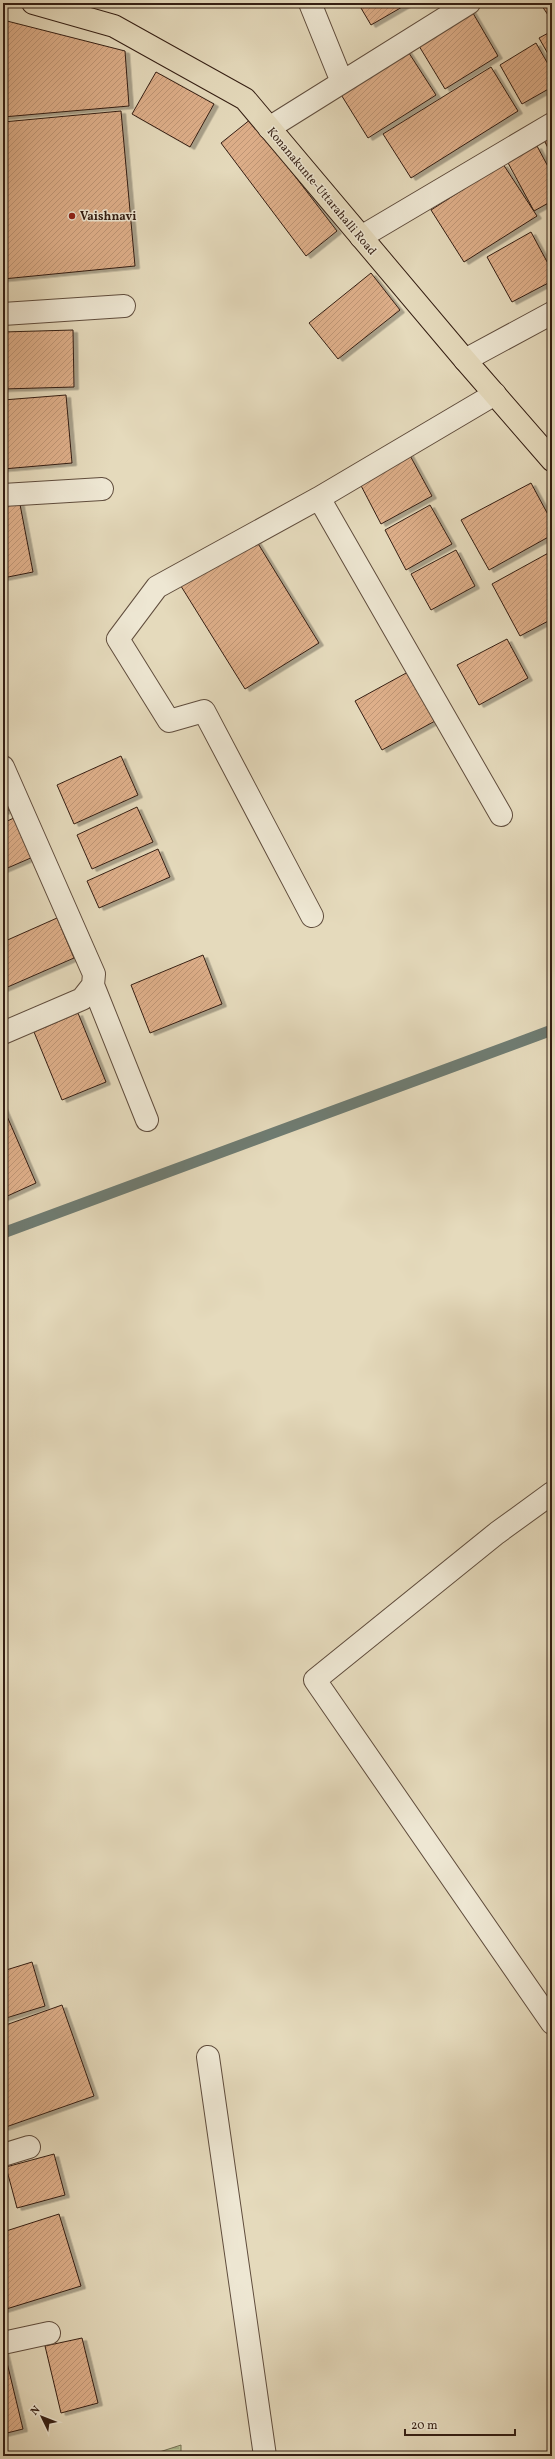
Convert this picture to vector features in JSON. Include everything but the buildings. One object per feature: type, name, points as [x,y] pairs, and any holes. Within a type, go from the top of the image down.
[{"type":"main road","name":"Konanakunte-Uttarahalli Road","points":[[33,3],[114,26],[245,99],[465,360],[552,460]]},
{"type":"street","points":[[310,3],[342,82]]},
{"type":"street","points":[[269,128],[469,3]]},
{"type":"street","points":[[361,237],[552,124]]},
{"type":"street","points":[[3,314],[124,306]]},
{"type":"street","points":[[465,360],[552,313]]},
{"type":"street","points":[[312,916],[204,711],[169,721],[118,640],[157,587],[319,498],[495,394]]},
{"type":"street","points":[[3,494],[102,488]]},
{"type":"street","points":[[319,498],[501,815]]},
{"type":"street","points":[[3,766],[90,964],[94,974],[93,985],[147,1120]]},
{"type":"street","points":[[3,1033],[82,999],[93,985]]},
{"type":"street","points":[[552,1493],[497,1534],[315,1680],[552,2024]]},
{"type":"street","points":[[208,2057],[265,2456]]},
{"type":"street","points":[[3,2155],[30,2147]]},
{"type":"street","points":[[3,2343],[49,2333]]},
{"type":"green space","points":[[181,2445],[181,2456],[147,2456]]},
{"type":"waterway","points":[[3,1233],[552,1030]]},
{"type":"place","name":"Vaishnavi","points":[[72,216]]}]
